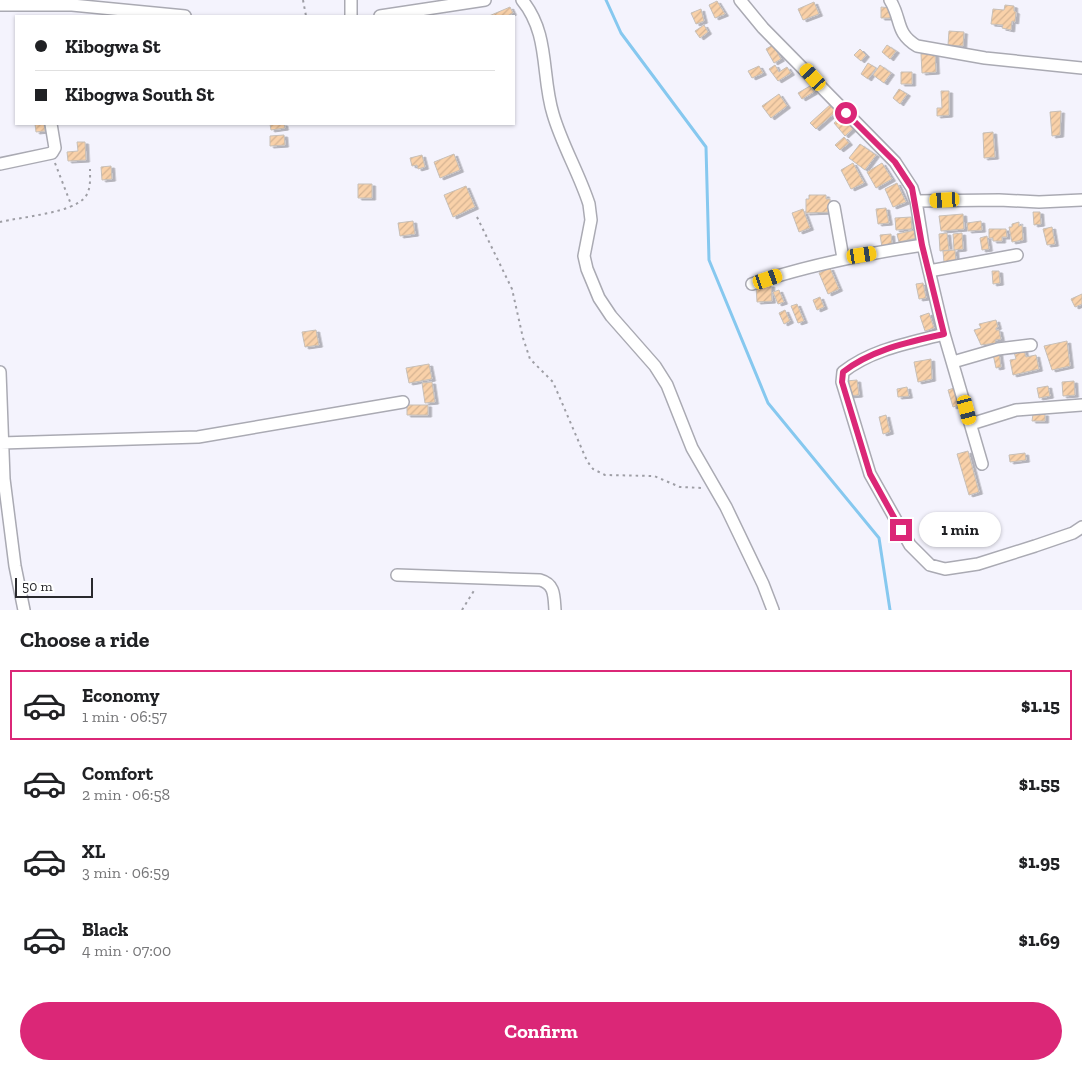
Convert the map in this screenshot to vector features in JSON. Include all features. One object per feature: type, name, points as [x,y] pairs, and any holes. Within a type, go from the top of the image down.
[{"type":"street","points":[[351,0],[351,15]]},
{"type":"street","points":[[387,15],[485,0]]},
{"type":"street","points":[[522,0],[538,24],[544,47],[552,112],[589,204],[591,220],[584,256],[587,269],[599,298],[611,316],[651,360],[667,385],[692,448],[726,507],[763,584],[773,610]]},
{"type":"street","points":[[740,0],[763,28],[802,65],[895,162],[912,188],[916,202],[922,245],[944,334],[982,464]]},
{"type":"street","points":[[890,0],[896,12],[900,31],[908,41],[917,46],[985,58],[1082,68]]},
{"type":"street","points":[[0,5],[29,10],[115,5],[179,15]]},
{"type":"street","points":[[0,164],[52,153],[55,148],[51,125]]},
{"type":"street","points":[[916,202],[1082,200]]},
{"type":"street","points":[[834,207],[843,258]]},
{"type":"street","points":[[752,284],[800,268],[843,258],[922,245]]},
{"type":"street","points":[[929,272],[1017,255]]},
{"type":"street","points":[[944,334],[878,352],[857,360],[843,372],[842,382],[870,474],[910,545],[930,565],[945,569],[978,564],[1073,533],[1082,527]]},
{"type":"street","points":[[953,362],[998,349],[1031,345]]},
{"type":"street","points":[[0,372],[1,443],[15,566],[24,610]]},
{"type":"street","points":[[1,443],[198,436],[403,402]]},
{"type":"street","points":[[971,424],[1016,410],[1082,405]]},
{"type":"street","points":[[397,575],[548,582],[553,588],[554,610]]},
{"type":"path","points":[[303,0],[306,15]]},
{"type":"path","points":[[52,153],[72,207]]},
{"type":"path","points":[[0,222],[72,207],[87,195],[90,188],[90,169]]},
{"type":"path","points":[[477,217],[512,289],[523,338],[530,359],[553,382],[587,461],[593,470],[605,475],[654,476],[680,487],[695,489],[713,486]]},
{"type":"path","points":[[462,610],[482,578]]},
{"type":"building","points":[[717,1],[725,14],[715,18],[709,5]]},
{"type":"building","points":[[814,2],[819,14],[803,20],[798,9]]},
{"type":"building","points":[[1005,5],[1014,6],[1014,11],[1016,12],[1015,22],[1012,21],[1011,30],[1002,28],[1003,25],[991,24],[993,9],[1004,10]]},
{"type":"building","points":[[510,7],[513,13],[509,15],[491,15]]},
{"type":"building","points":[[881,7],[891,8],[891,18],[881,18]]},
{"type":"building","points":[[701,9],[704,21],[696,24],[691,13]]},
{"type":"building","points":[[704,25],[708,32],[700,38],[695,31]]},
{"type":"building","points":[[949,31],[964,32],[963,46],[948,45]]},
{"type":"building","points":[[773,45],[781,59],[774,63],[766,49]]},
{"type":"building","points":[[887,45],[896,51],[890,59],[882,52]]},
{"type":"building","points":[[860,49],[866,55],[861,61],[854,55]]},
{"type":"building","points":[[935,53],[936,72],[922,73],[921,54]]},
{"type":"building","points":[[868,63],[876,68],[868,79],[861,74]]},
{"type":"building","points":[[775,65],[779,72],[787,67],[791,73],[778,81],[769,69]]},
{"type":"building","points":[[880,65],[891,73],[884,83],[873,75]]},
{"type":"building","points":[[759,66],[763,73],[752,78],[748,71]]},
{"type":"building","points":[[901,72],[912,72],[912,84],[901,84]]},
{"type":"building","points":[[810,86],[814,92],[802,99],[798,93]]},
{"type":"building","points":[[899,89],[907,94],[900,104],[893,98]]},
{"type":"building","points":[[941,91],[949,91],[949,115],[937,116],[937,108],[942,108]]},
{"type":"building","points":[[779,94],[787,106],[771,118],[762,106]]},
{"type":"building","points":[[832,103],[838,110],[816,129],[810,123]]},
{"type":"building","points":[[1061,111],[1060,135],[1052,136],[1050,112]]},
{"type":"building","points":[[845,114],[856,126],[845,136],[834,123]]},
{"type":"building","points":[[35,125],[44,125],[45,131],[36,132]]},
{"type":"building","points":[[270,125],[284,125],[285,128],[271,130]]},
{"type":"building","points":[[993,132],[995,157],[984,158],[983,133]]},
{"type":"building","points":[[284,135],[285,145],[270,146],[270,136]]},
{"type":"building","points":[[844,137],[849,143],[840,150],[835,145]]},
{"type":"building","points":[[77,142],[85,142],[86,160],[68,161],[67,152],[78,151]]},
{"type":"building","points":[[860,144],[876,155],[865,170],[849,158]]},
{"type":"building","points":[[454,154],[460,170],[440,178],[434,162]]},
{"type":"building","points":[[422,155],[425,167],[418,169],[417,165],[412,166],[410,158]]},
{"type":"building","points":[[853,163],[864,183],[851,189],[841,170]]},
{"type":"building","points":[[882,163],[892,179],[876,188],[867,172]]},
{"type":"building","points":[[111,166],[112,179],[102,180],[101,167]]},
{"type":"building","points":[[897,183],[906,202],[893,207],[885,189]]},
{"type":"building","points":[[358,184],[372,184],[372,198],[358,198]]},
{"type":"building","points":[[466,186],[475,207],[453,217],[444,195]]},
{"type":"building","points":[[809,195],[826,195],[826,199],[830,199],[830,212],[806,213],[806,199],[809,199]]},
{"type":"building","points":[[886,208],[889,223],[878,224],[876,209]]},
{"type":"building","points":[[803,209],[810,228],[799,232],[792,213]]},
{"type":"building","points":[[1033,212],[1040,212],[1041,224],[1034,225]]},
{"type":"building","points":[[963,214],[964,229],[941,231],[939,216]]},
{"type":"building","points":[[911,217],[912,229],[896,230],[895,218]]},
{"type":"building","points":[[413,221],[415,234],[400,236],[398,223]]},
{"type":"building","points":[[981,221],[982,230],[968,231],[967,223]]},
{"type":"building","points":[[1019,222],[1019,226],[1022,225],[1023,240],[1012,242],[1009,227]]},
{"type":"building","points":[[1052,227],[1055,244],[1047,245],[1043,229]]},
{"type":"building","points":[[989,229],[1006,229],[1007,237],[1002,237],[1002,241],[993,241],[993,238],[989,238]]},
{"type":"building","points":[[915,230],[917,238],[899,242],[897,234]]},
{"type":"building","points":[[947,233],[949,250],[940,251],[939,234]]},
{"type":"building","points":[[962,233],[963,249],[954,250],[953,234]]},
{"type":"building","points":[[891,234],[892,246],[882,247],[880,235]]},
{"type":"building","points":[[987,236],[989,249],[982,250],[980,238]]},
{"type":"building","points":[[955,250],[956,261],[944,262],[943,251]]},
{"type":"building","points":[[830,268],[839,289],[828,294],[819,273]]},
{"type":"building","points":[[992,271],[999,271],[1000,283],[993,284]]},
{"type":"building","points":[[923,283],[926,298],[919,299],[916,284]]},
{"type":"building","points":[[771,285],[772,301],[757,302],[756,286]]},
{"type":"building","points":[[779,290],[784,302],[778,304],[773,292]]},
{"type":"building","points":[[1082,294],[1082,304],[1075,307],[1071,299]]},
{"type":"building","points":[[820,297],[824,307],[817,310],[813,300]]},
{"type":"building","points":[[797,304],[804,321],[798,323],[791,306]]},
{"type":"building","points":[[785,310],[790,321],[784,324],[779,313]]},
{"type":"building","points":[[929,313],[934,328],[925,331],[920,316]]},
{"type":"building","points":[[996,320],[998,327],[996,330],[999,330],[1001,339],[995,340],[996,343],[981,345],[974,330],[981,328],[979,324]]},
{"type":"building","points":[[316,330],[319,345],[305,347],[302,332]]},
{"type":"building","points":[[1067,341],[1070,366],[1052,370],[1044,346]]},
{"type":"building","points":[[1024,350],[1026,357],[1036,355],[1039,369],[1013,375],[1010,360],[1016,359],[1014,352]]},
{"type":"building","points":[[999,353],[1001,367],[996,368],[993,354]]},
{"type":"building","points":[[931,359],[932,379],[918,382],[914,362]]},
{"type":"building","points":[[429,364],[432,379],[409,383],[406,368]]},
{"type":"building","points":[[857,380],[859,395],[848,396],[846,381]]},
{"type":"building","points":[[1074,381],[1075,395],[1063,396],[1062,382]]},
{"type":"building","points":[[432,382],[435,402],[425,403],[422,383]]},
{"type":"building","points":[[1048,386],[1050,396],[1039,398],[1037,388]]},
{"type":"building","points":[[907,387],[909,396],[898,397],[897,389]]},
{"type":"building","points":[[954,388],[959,405],[953,407],[948,390]]},
{"type":"building","points":[[407,405],[428,405],[428,415],[407,415]]},
{"type":"building","points":[[1033,414],[1045,414],[1045,421],[1032,421]]},
{"type":"building","points":[[886,415],[890,432],[883,434],[879,417]]},
{"type":"building","points":[[968,451],[979,492],[969,495],[957,454]]},
{"type":"building","points":[[1025,453],[1026,460],[1010,462],[1009,455]]},
{"type":"waterway","points":[[606,0],[621,33],[706,147],[709,260],[768,403],[879,538],[890,610]]},
{"type":"route","points":[[846,113],[895,162],[912,188],[916,202],[922,245],[944,334],[878,352],[857,360],[843,372],[842,382],[870,474],[882,499],[901,530]]}]
